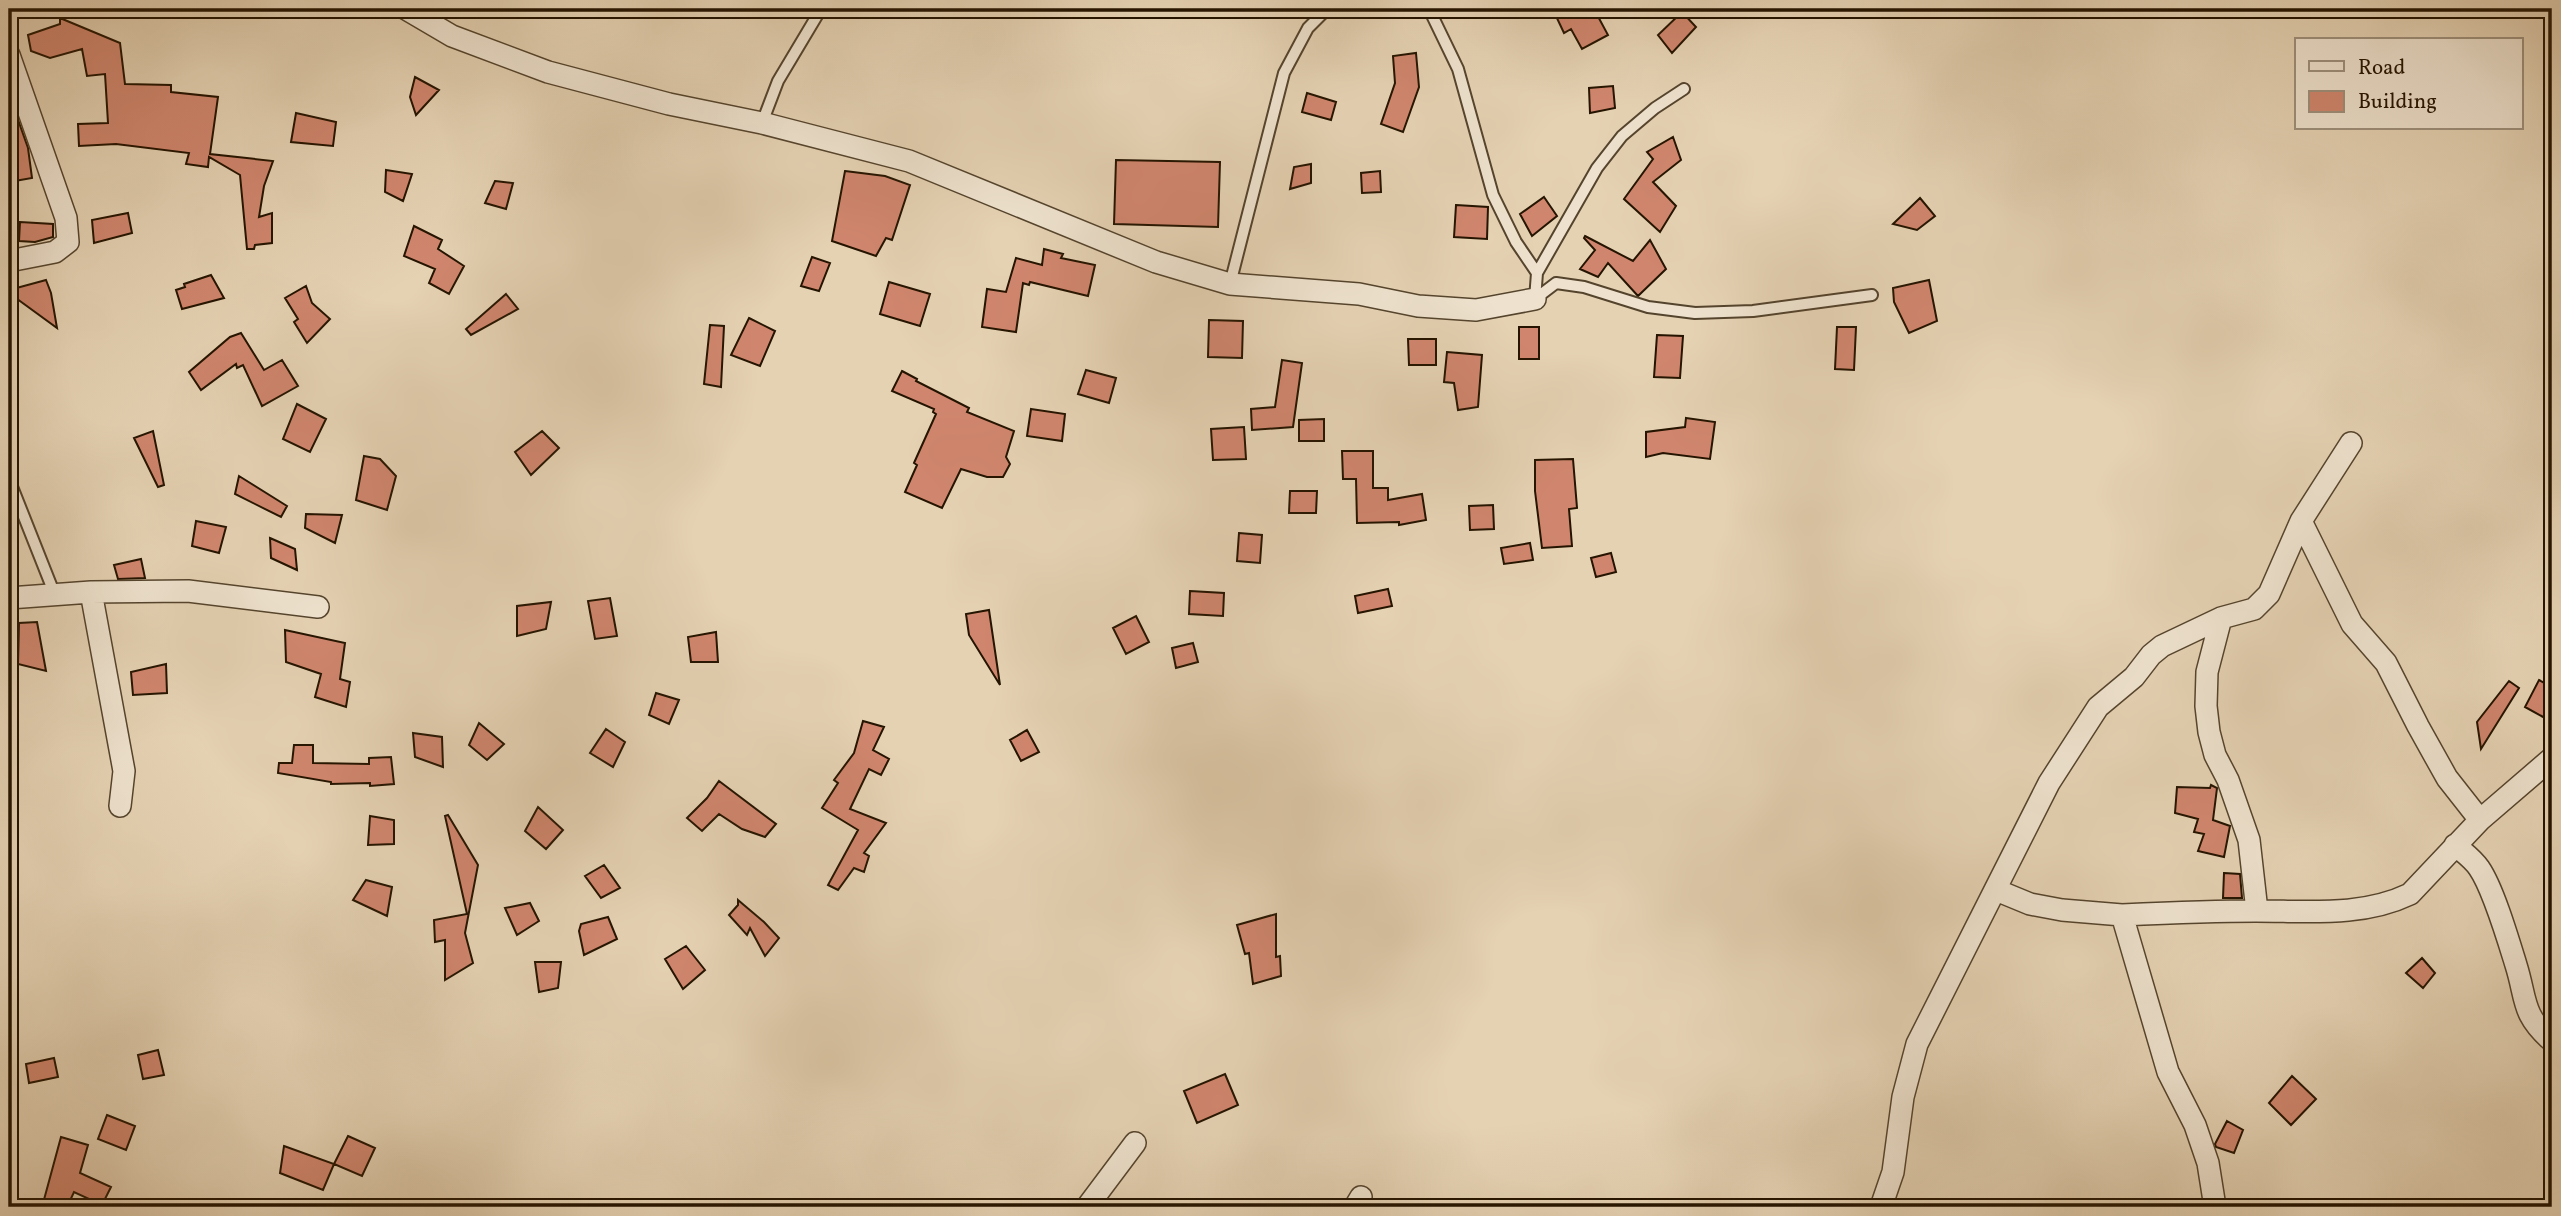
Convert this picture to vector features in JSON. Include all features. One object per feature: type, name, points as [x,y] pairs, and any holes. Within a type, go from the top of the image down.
[{"type":"street","points":[[406,9],[452,36],[548,72],[669,104],[762,123],[909,161],[1156,262],[1230,284],[1359,295],[1418,306],[1476,310],[1535,299]]},
{"type":"street","points":[[9,55],[66,218],[68,242],[55,253],[9,261]]},
{"type":"street","points":[[1881,1207],[1893,1172],[1903,1097],[1917,1044],[2049,783],[2098,707],[2134,677],[2151,654],[2221,618],[2254,609],[2269,594],[2301,521],[2351,443]]},
{"type":"street","points":[[2301,521],[2353,624],[2386,663],[2447,778],[2480,820]]},
{"type":"street","points":[[9,598],[92,592],[188,591],[318,607]]},
{"type":"street","points":[[92,592],[124,771],[120,806]]},
{"type":"street","points":[[2221,618],[2207,673],[2206,706],[2209,732],[2215,755],[2228,780],[2249,839],[2257,911]]},
{"type":"street","points":[[1996,890],[2031,904],[2062,910],[2122,915],[2257,911],[2342,912],[2398,900],[2410,894],[2480,820],[2552,758]]},
{"type":"street","points":[[2455,845],[2478,865],[2486,881],[2516,965],[2527,1012],[2552,1041]]},
{"type":"street","points":[[2122,915],[2168,1072],[2195,1125],[2208,1163],[2215,1207]]},
{"type":"street","points":[[1087,1207],[1135,1143]]},
{"type":"lane","points":[[762,123],[778,81],[821,9]]},
{"type":"lane","points":[[1230,284],[1284,73],[1307,29],[1327,9]]},
{"type":"lane","points":[[1429,9],[1458,69],[1493,195],[1516,242],[1537,273]]},
{"type":"lane","points":[[1535,299],[1537,273],[1597,168],[1622,136],[1655,108],[1684,89]]},
{"type":"lane","points":[[1535,299],[1556,283],[1584,287],[1648,307],[1695,313],[1753,311],[1872,295]]},
{"type":"lane","points":[[9,480],[55,595]]},
{"type":"building","points":[[1564,9],[1594,9],[1608,35],[1582,49],[1571,29],[1564,33],[1555,14]]},
{"type":"building","points":[[1682,12],[1696,27],[1672,53],[1658,35]]},
{"type":"building","points":[[60,18],[120,43],[125,84],[171,85],[171,92],[218,97],[210,154],[273,161],[264,186],[259,217],[272,213],[272,243],[247,249],[240,175],[209,157],[208,167],[186,164],[189,153],[116,144],[79,146],[78,124],[108,123],[105,74],[87,76],[82,49],[50,58],[31,51],[28,35],[60,24]]},
{"type":"building","points":[[1416,53],[1419,87],[1403,132],[1381,124],[1395,83],[1393,56]]},
{"type":"building","points":[[415,77],[439,90],[416,115],[410,97]]},
{"type":"building","points":[[1613,86],[1615,108],[1590,113],[1589,88]]},
{"type":"building","points":[[1307,93],[1336,102],[1331,120],[1302,112]]},
{"type":"building","points":[[9,100],[28,148],[32,178],[9,182]]},
{"type":"building","points":[[296,113],[336,122],[333,146],[291,142]]},
{"type":"building","points":[[1673,137],[1681,160],[1653,182],[1676,206],[1660,232],[1624,199],[1653,159],[1647,152]]},
{"type":"building","points":[[1116,160],[1220,162],[1218,227],[1114,224]]},
{"type":"building","points":[[1311,164],[1311,183],[1290,189],[1294,167]]},
{"type":"building","points":[[386,170],[412,174],[403,201],[385,192]]},
{"type":"building","points":[[845,171],[885,176],[910,185],[892,240],[886,238],[876,256],[832,241]]},
{"type":"building","points":[[1380,171],[1381,192],[1362,193],[1361,173]]},
{"type":"building","points":[[495,181],[513,183],[506,209],[485,203]]},
{"type":"building","points":[[1544,197],[1557,216],[1532,236],[1520,214]]},
{"type":"building","points":[[1920,198],[1935,216],[1917,230],[1893,224]]},
{"type":"building","points":[[1456,205],[1488,207],[1487,239],[1454,237]]},
{"type":"building","points":[[128,213],[132,233],[94,243],[92,220]]},
{"type":"building","points":[[20,222],[53,224],[53,237],[35,242],[19,241]]},
{"type":"building","points":[[414,226],[442,240],[438,249],[464,266],[449,294],[429,283],[435,269],[404,256]]},
{"type":"building","points":[[1585,236],[1633,261],[1650,240],[1666,269],[1638,296],[1608,263],[1598,277],[1580,269],[1595,250]]},
{"type":"building","points":[[1044,249],[1063,254],[1061,258],[1095,265],[1088,296],[1030,282],[1029,285],[1023,283],[1016,332],[982,327],[987,289],[1006,292],[1016,258],[1042,265]]},
{"type":"building","points":[[812,257],[830,263],[819,291],[801,286]]},
{"type":"building","points":[[211,275],[224,298],[182,309],[176,290],[185,287],[184,284]]},
{"type":"building","points":[[46,280],[57,328],[9,293],[9,290]]},
{"type":"building","points":[[1929,280],[1937,321],[1909,333],[1894,302],[1893,288]]},
{"type":"building","points":[[889,282],[930,294],[920,326],[880,314]]},
{"type":"building","points":[[306,286],[312,303],[330,319],[307,343],[294,322],[298,319],[285,298]]},
{"type":"building","points":[[506,294],[518,309],[471,335],[466,329]]},
{"type":"building","points":[[749,318],[775,331],[760,366],[731,355]]},
{"type":"building","points":[[1209,320],[1243,321],[1242,358],[1208,357]]},
{"type":"building","points":[[710,325],[724,326],[721,387],[704,384]]},
{"type":"building","points":[[1519,327],[1539,327],[1539,359],[1519,359]]},
{"type":"building","points":[[1837,327],[1856,327],[1854,370],[1835,369]]},
{"type":"building","points":[[241,333],[264,370],[282,360],[298,386],[262,406],[243,365],[237,368],[236,364],[201,390],[189,372],[230,337]]},
{"type":"building","points":[[1657,335],[1683,336],[1680,378],[1654,377]]},
{"type":"building","points":[[1408,339],[1436,339],[1436,365],[1409,365]]},
{"type":"building","points":[[1447,352],[1482,355],[1478,407],[1458,410],[1454,383],[1444,382]]},
{"type":"building","points":[[1282,360],[1302,363],[1293,427],[1252,430],[1251,409],[1275,407]]},
{"type":"building","points":[[1086,370],[1116,378],[1109,403],[1078,394]]},
{"type":"building","points":[[902,371],[969,408],[967,412],[1014,431],[1006,457],[1010,464],[1003,477],[987,477],[961,469],[942,508],[905,492],[917,465],[914,463],[936,414],[934,409],[892,391]]},
{"type":"building","points":[[297,404],[326,419],[310,452],[283,439]]},
{"type":"building","points":[[1031,409],[1065,414],[1062,441],[1027,436]]},
{"type":"building","points":[[1686,418],[1715,422],[1710,459],[1663,453],[1646,457],[1646,432],[1685,427]]},
{"type":"building","points":[[1324,419],[1324,441],[1299,441],[1299,420]]},
{"type":"building","points":[[1244,427],[1246,459],[1213,460],[1211,429]]},
{"type":"building","points":[[153,431],[164,485],[158,487],[134,438]]},
{"type":"building","points":[[542,431],[559,448],[531,475],[515,452]]},
{"type":"building","points":[[1342,451],[1373,451],[1373,488],[1388,488],[1388,500],[1422,494],[1426,520],[1399,525],[1399,522],[1357,523],[1356,479],[1343,479]]},
{"type":"building","points":[[364,456],[380,459],[396,476],[387,510],[356,500]]},
{"type":"building","points":[[1573,459],[1577,508],[1569,509],[1572,546],[1542,548],[1535,491],[1535,460]]},
{"type":"building","points":[[239,476],[287,506],[281,517],[235,494]]},
{"type":"building","points":[[1290,491],[1317,491],[1316,513],[1289,513]]},
{"type":"building","points":[[1493,505],[1494,529],[1470,530],[1469,506]]},
{"type":"building","points":[[306,514],[342,515],[335,543],[305,528]]},
{"type":"building","points":[[196,521],[226,527],[219,553],[192,546]]},
{"type":"building","points":[[1239,533],[1262,535],[1260,563],[1237,561]]},
{"type":"building","points":[[270,538],[295,549],[297,570],[271,558]]},
{"type":"building","points":[[1530,543],[1533,560],[1504,564],[1501,548]]},
{"type":"building","points":[[1611,553],[1616,572],[1596,577],[1591,558]]},
{"type":"building","points":[[141,559],[145,578],[118,579],[114,565]]},
{"type":"building","points":[[1388,589],[1392,606],[1358,613],[1355,596]]},
{"type":"building","points":[[1190,591],[1224,593],[1223,616],[1189,614]]},
{"type":"building","points":[[610,598],[617,636],[595,639],[588,601]]},
{"type":"building","points":[[551,602],[546,629],[517,636],[517,606]]},
{"type":"building","points":[[989,610],[1000,685],[969,635],[966,614]]},
{"type":"building","points":[[1136,616],[1149,642],[1126,654],[1113,628]]},
{"type":"building","points":[[37,622],[46,671],[18,664],[19,623]]},
{"type":"building","points":[[285,630],[345,643],[340,679],[350,682],[346,707],[315,697],[321,674],[286,662]]},
{"type":"building","points":[[716,632],[718,662],[691,662],[688,637]]},
{"type":"building","points":[[1193,643],[1198,662],[1176,668],[1172,648]]},
{"type":"building","points":[[166,664],[167,693],[133,695],[131,672]]},
{"type":"building","points":[[2539,680],[2552,687],[2552,703],[2545,718],[2525,707]]},
{"type":"building","points":[[2509,681],[2519,688],[2481,749],[2477,722]]},
{"type":"building","points":[[656,693],[679,700],[669,724],[649,715]]},
{"type":"building","points":[[863,721],[884,727],[873,750],[889,759],[881,775],[869,769],[850,809],[886,823],[864,853],[869,856],[864,872],[854,868],[838,890],[828,885],[858,830],[822,808],[838,783],[834,780],[854,753]]},
{"type":"building","points":[[479,723],[504,744],[487,760],[469,745]]},
{"type":"building","points":[[606,729],[625,742],[613,767],[590,753]]},
{"type":"building","points":[[1027,730],[1039,752],[1021,761],[1010,740]]},
{"type":"building","points":[[413,733],[442,737],[443,767],[415,757]]},
{"type":"building","points":[[294,745],[313,745],[313,763],[369,764],[369,758],[391,757],[394,784],[331,784],[278,773],[279,763],[292,763]]},
{"type":"building","points":[[719,781],[776,824],[765,837],[742,829],[719,814],[702,831],[687,818]]},
{"type":"building","points":[[2211,785],[2217,788],[2213,820],[2230,826],[2224,857],[2198,851],[2204,834],[2194,832],[2198,819],[2175,813],[2177,787],[2210,788]]},
{"type":"building","points":[[538,807],[563,830],[546,849],[525,831]]},
{"type":"building","points":[[448,815],[478,865],[465,933],[473,963],[445,980],[445,940],[435,942],[434,920],[467,914],[445,816]]},
{"type":"building","points":[[370,816],[394,820],[394,844],[368,845]]},
{"type":"building","points":[[604,865],[620,888],[601,898],[585,876]]},
{"type":"building","points":[[2224,873],[2240,874],[2242,898],[2223,898]]},
{"type":"building","points":[[366,880],[392,887],[387,916],[353,900]]},
{"type":"building","points":[[738,900],[779,938],[765,956],[750,928],[747,935],[729,915],[738,905]]},
{"type":"building","points":[[530,903],[539,921],[517,935],[505,908]]},
{"type":"building","points":[[1276,914],[1276,957],[1280,956],[1281,976],[1253,984],[1249,953],[1245,954],[1237,925]]},
{"type":"building","points":[[608,917],[617,939],[584,955],[579,931],[581,924]]},
{"type":"building","points":[[686,946],[705,970],[683,989],[665,959]]},
{"type":"building","points":[[2422,958],[2435,973],[2423,988],[2406,973]]},
{"type":"building","points":[[535,962],[561,962],[558,988],[539,992]]},
{"type":"building","points":[[158,1050],[164,1075],[143,1079],[138,1055]]},
{"type":"building","points":[[54,1058],[58,1077],[29,1083],[26,1064]]},
{"type":"building","points":[[1225,1074],[1238,1105],[1197,1123],[1184,1091]]},
{"type":"building","points":[[2292,1076],[2316,1099],[2291,1125],[2269,1103]]},
{"type":"building","points":[[107,1115],[135,1126],[126,1150],[98,1139]]},
{"type":"building","points":[[2227,1121],[2243,1130],[2234,1153],[2216,1147],[2215,1144]]},
{"type":"building","points":[[348,1136],[375,1148],[362,1176],[334,1164]]},
{"type":"building","points":[[61,1137],[88,1145],[80,1173],[111,1187],[102,1205],[74,1192],[67,1207],[42,1207]]},
{"type":"building","points":[[284,1146],[334,1164],[323,1190],[280,1173]]}]
